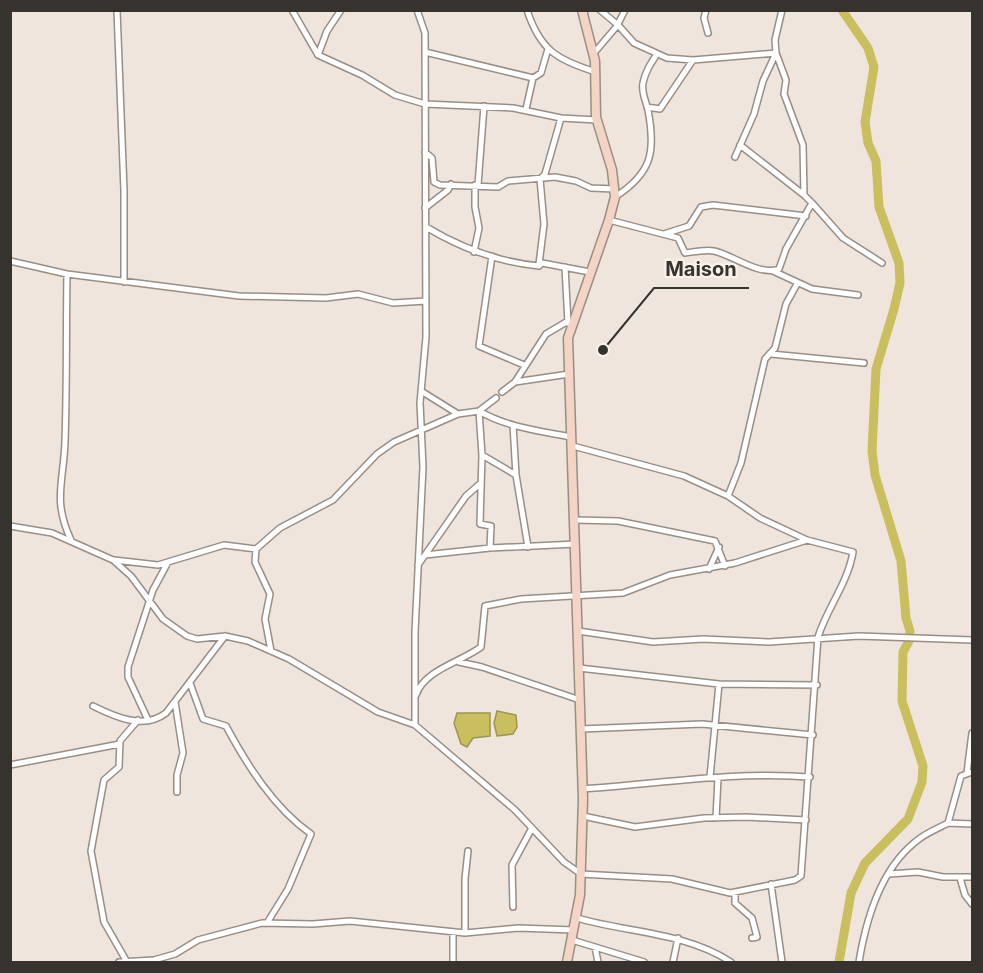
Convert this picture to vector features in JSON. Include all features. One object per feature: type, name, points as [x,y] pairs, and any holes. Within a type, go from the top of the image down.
[{"type":"street","points":[[117,10],[124,191],[124,282]]},
{"type":"street","points":[[292,10],[318,55],[362,75],[388,92],[425,104],[484,106],[526,110],[561,118],[597,120]]},
{"type":"street","points":[[318,55],[327,31],[340,10]]},
{"type":"street","points":[[415,725],[417,567],[423,467],[421,391],[426,337],[425,33],[417,10]]},
{"type":"street","points":[[527,10],[533,31],[548,49],[561,60],[596,72]]},
{"type":"street","points":[[569,333],[609,220],[615,193],[612,170],[597,120],[594,53],[582,10]]},
{"type":"street","points":[[600,10],[634,43],[667,58],[693,60],[777,53]]},
{"type":"street","points":[[594,53],[618,25],[625,10]]},
{"type":"street","points":[[706,10],[704,18],[708,33]]},
{"type":"street","points":[[782,10],[775,40],[786,80],[784,94],[803,145],[804,195]]},
{"type":"street","points":[[425,52],[533,78],[541,73],[548,49]]},
{"type":"street","points":[[735,157],[754,114],[763,81],[777,53]]},
{"type":"street","points":[[425,152],[432,158],[434,182],[440,185],[498,187],[508,182],[567,179],[591,188],[615,193],[634,184],[647,168],[652,128],[643,83],[648,68],[657,54]]},
{"type":"street","points":[[647,107],[660,109],[693,60]]},
{"type":"street","points":[[526,110],[533,78]]},
{"type":"street","points":[[474,252],[479,228],[475,207],[484,106]]},
{"type":"street","points":[[540,179],[545,174],[561,118]]},
{"type":"street","points":[[740,145],[804,195],[843,238],[882,263]]},
{"type":"street","points":[[538,266],[544,224],[540,179]]},
{"type":"street","points":[[425,208],[448,190],[451,184]]},
{"type":"street","points":[[773,271],[779,269],[786,249],[812,203]]},
{"type":"street","points":[[662,234],[689,226],[701,207],[713,205],[806,216]]},
{"type":"street","points":[[609,220],[678,238],[685,253],[713,250],[738,262],[773,271],[812,289],[858,295]]},
{"type":"street","points":[[426,227],[474,252],[514,263],[538,266],[542,262],[590,272]]},
{"type":"street","points":[[492,256],[479,346],[524,365]]},
{"type":"street","points":[[10,261],[124,282],[239,296],[326,298],[358,294],[393,303],[426,301]]},
{"type":"street","points":[[565,267],[578,596],[583,816],[577,918],[567,963]]},
{"type":"street","points":[[67,273],[65,444],[59,489],[64,526],[71,540]]},
{"type":"street","points":[[728,496],[741,463],[765,359],[771,354],[786,304],[797,284]]},
{"type":"street","points":[[502,392],[515,382],[546,334],[568,321]]},
{"type":"street","points":[[771,354],[864,363]]},
{"type":"street","points":[[515,382],[569,374]]},
{"type":"street","points":[[421,391],[458,414]]},
{"type":"street","points":[[271,651],[265,619],[270,594],[255,562],[256,549],[280,528],[333,500],[385,448],[458,414],[479,411],[495,398]]},
{"type":"street","points":[[10,526],[52,533],[113,560],[131,576],[163,620],[186,636],[196,639],[225,636],[249,641],[314,672],[378,712],[415,725],[515,810],[564,862],[581,874],[672,879],[722,892],[735,892],[795,880],[801,876],[817,686],[818,637],[824,619],[841,588],[853,552],[807,540],[760,518],[728,496],[676,473],[490,418],[479,411]]},
{"type":"street","points":[[479,411],[482,455],[480,524],[491,526],[490,548]]},
{"type":"street","points":[[513,425],[516,475],[528,547]]},
{"type":"street","points":[[482,455],[516,475]]},
{"type":"street","points":[[417,567],[465,496],[481,482]]},
{"type":"street","points":[[575,520],[618,521],[715,540],[724,566]]},
{"type":"street","points":[[414,699],[423,680],[454,662],[469,657],[481,647],[485,606],[521,599],[623,593],[670,575],[724,566],[807,540]]},
{"type":"street","points":[[425,555],[490,548],[576,544]]},
{"type":"street","points":[[113,560],[142,564],[167,564],[224,545],[256,549]]},
{"type":"street","points":[[709,569],[719,547]]},
{"type":"street","points":[[148,720],[128,677],[136,637],[155,583],[167,564]]},
{"type":"street","points":[[578,631],[652,642],[703,639],[769,642],[818,637],[972,640]]},
{"type":"street","points":[[93,706],[120,720],[158,720],[175,702],[225,636]]},
{"type":"street","points":[[454,662],[482,667],[580,700]]},
{"type":"street","points":[[579,668],[720,684],[817,686]]},
{"type":"street","points":[[190,683],[203,718],[226,726],[255,774],[276,800],[311,834],[288,889],[267,923]]},
{"type":"street","points":[[710,777],[720,684]]},
{"type":"street","points":[[175,702],[183,753],[177,775],[177,792]]},
{"type":"street","points":[[127,962],[104,922],[92,851],[104,780],[120,767],[120,744],[124,734],[138,720]]},
{"type":"street","points":[[581,729],[627,729],[702,724],[813,735]]},
{"type":"street","points":[[948,823],[956,787],[961,776],[970,772],[972,734]]},
{"type":"street","points":[[11,766],[120,744]]},
{"type":"street","points":[[582,789],[634,787],[710,777],[755,774],[810,777]]},
{"type":"street","points":[[716,818],[718,778]]},
{"type":"street","points":[[583,816],[635,827],[716,818],[806,820]]},
{"type":"street","points":[[859,963],[869,920],[889,874],[920,838],[948,823],[972,824]]},
{"type":"street","points":[[513,907],[512,865],[532,828]]},
{"type":"street","points":[[465,933],[465,879],[468,851]]},
{"type":"street","points":[[889,874],[918,872],[960,878],[972,877]]},
{"type":"street","points":[[960,878],[965,896],[972,904]]},
{"type":"street","points":[[771,884],[782,963]]},
{"type":"street","points":[[735,892],[735,903],[752,918],[757,938],[752,938]]},
{"type":"street","points":[[577,918],[619,929],[678,938],[731,963]]},
{"type":"street","points":[[119,963],[154,960],[175,954],[198,940],[267,923],[350,921],[453,933],[522,928],[574,930]]},
{"type":"street","points":[[453,933],[453,963]]},
{"type":"street","points":[[673,963],[678,938]]},
{"type":"street","points":[[572,940],[644,963]]},
{"type":"street","points":[[595,947],[598,963]]},
{"type":"shaded area","points":[[497,711],[516,715],[517,727],[513,734],[497,736],[494,723]]},
{"type":"shaded area","points":[[457,713],[490,713],[490,736],[473,738],[467,747],[461,744],[454,723]]},
{"type":"waterway","points":[[839,962],[851,893],[865,863],[908,819],[922,782],[923,766],[902,701],[903,652],[909,641],[910,631],[906,618],[901,561],[875,475],[872,451],[876,369],[900,283],[899,263],[879,207],[876,161],[868,143],[865,122],[874,67],[868,48],[842,10]]},
{"type":"place","name":"Maison","points":[[603,350]]}]
